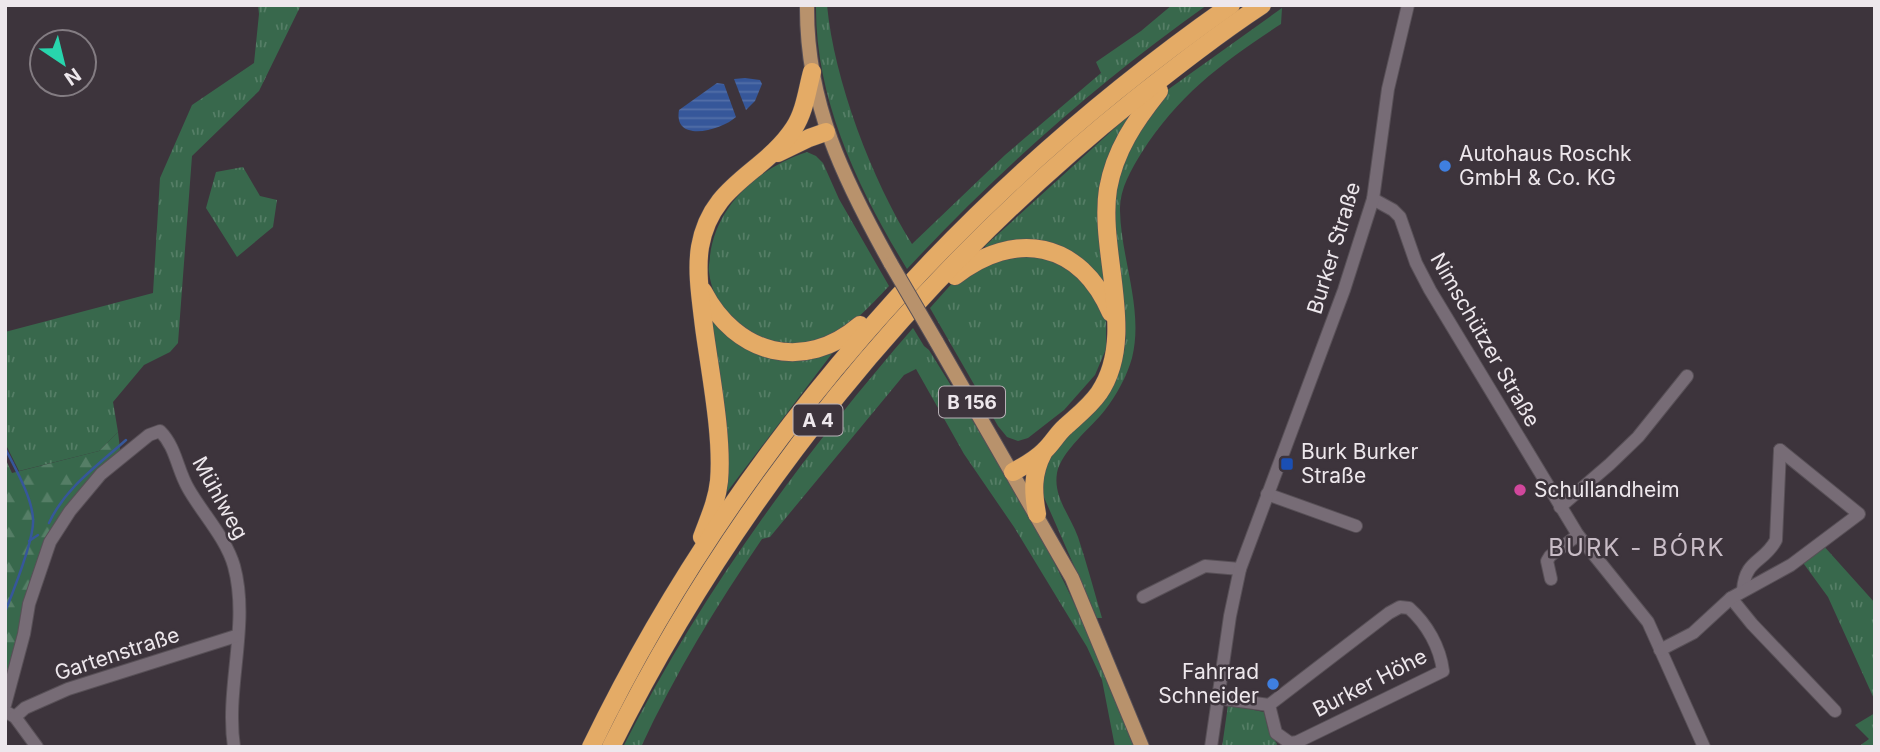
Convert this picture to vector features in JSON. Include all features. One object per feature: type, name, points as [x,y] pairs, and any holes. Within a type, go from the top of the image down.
[{"type":"highway","name":"A 4","points":[[591,747],[623,684],[692,567],[752,477],[852,347],[910,282],[1066,133],[1146,67],[1231,5]]},
{"type":"highway","name":"A 4","points":[[611,747],[667,643],[734,537],[818,420],[901,321],[952,265],[1035,184],[1101,127],[1262,5]]},
{"type":"highway","points":[[1010,467],[1062,430],[1094,401],[1105,384],[1115,355],[1114,290],[1106,217],[1111,175],[1121,147],[1136,120],[1184,62]]},
{"type":"highway","points":[[692,567],[714,506],[720,468],[700,284],[700,247],[712,213],[727,191],[763,161],[794,127],[803,109],[811,72]]},
{"type":"highway","points":[[763,161],[827,132]]},
{"type":"highway","points":[[901,321],[970,264],[989,254],[1019,247],[1051,252],[1079,267],[1100,290],[1115,322]]},
{"type":"highway","points":[[700,284],[716,312],[736,331],[762,347],[792,353],[823,348],[844,338],[910,282]]},
{"type":"highway","points":[[1037,514],[1034,477],[1044,451],[1062,430]]},
{"type":"highway","points":[[1010,467],[1044,451]]},
{"type":"main road","name":"B 156","points":[[807,5],[811,72],[827,132],[848,185],[1072,578],[1142,747]]},
{"type":"street","name":"Burker Straße","points":[[1211,747],[1233,596],[1240,569],[1339,303],[1373,199],[1388,89],[1408,5]]},
{"type":"street","name":"Nimschützer Straße","points":[[1373,199],[1393,210],[1400,218],[1416,263],[1430,290],[1560,507],[1578,535],[1642,614],[1704,747]]},
{"type":"street","points":[[1560,507],[1638,437],[1687,376]]},
{"type":"street","name":"Mühlweg","points":[[5,705],[29,604],[50,542],[70,510],[101,474],[149,435],[160,431],[168,439],[185,484],[227,549],[234,568],[239,615],[232,697],[231,725],[234,747]]},
{"type":"street","points":[[1660,650],[1693,633],[1731,598],[1791,565],[1859,514],[1780,450],[1776,540],[1772,547],[1750,566],[1743,590]]},
{"type":"street","points":[[1267,494],[1356,526]]},
{"type":"street","points":[[1551,579],[1547,561],[1550,556],[1578,535]]},
{"type":"street","points":[[1143,597],[1205,566],[1240,569]]},
{"type":"street","points":[[1731,598],[1835,712]]},
{"type":"street","name":"Burker Höhe","points":[[1400,607],[1409,608],[1419,617],[1441,654],[1443,671],[1297,742],[1290,743],[1276,733],[1269,705],[1400,607]]},
{"type":"street","name":"Gartenstraße","points":[[10,714],[68,689],[236,636]]},
{"type":"street","points":[[1217,698],[1269,705]]},
{"type":"street","points":[[10,714],[37,747]]},
{"type":"green space","points":[[258,5],[301,5],[259,91],[192,156],[178,343],[170,352],[144,365],[113,402],[118,432],[99,451],[19,471],[5,443],[5,332],[153,293],[160,178],[192,105],[254,63]]},
{"type":"green space","points":[[816,5],[827,5],[838,65],[857,129],[883,190],[912,244],[1005,155],[1101,73],[1096,62],[1141,31],[1172,5],[1207,5],[1127,65],[1050,129],[977,197],[907,269],[872,208],[843,143],[823,75]]},
{"type":"green space","points":[[1282,8],[1281,24],[1222,65],[1171,113],[1142,152],[1124,188],[1120,211],[1134,303],[1135,340],[1132,358],[1124,379],[1109,404],[1064,456],[1056,482],[1060,498],[1078,537],[1102,618],[1097,618],[1039,486],[1043,463],[1116,376],[1125,347],[1112,213],[1122,156],[1166,91]]},
{"type":"green space","points":[[1127,117],[1128,121],[1115,147],[1111,292],[1078,260],[987,249],[985,246]]},
{"type":"green space","points":[[807,152],[823,163],[839,199],[889,286],[859,317],[832,335],[804,343],[785,343],[750,332],[723,308],[714,291],[709,272],[710,256],[721,220],[743,190],[773,167]]},
{"type":"green space","points":[[243,167],[260,196],[277,200],[273,227],[237,257],[206,208],[216,172]]},
{"type":"green space","points":[[1044,253],[1083,274],[1106,315],[1106,349],[1095,375],[1064,410],[1028,438],[1018,441],[1007,437],[998,426],[930,308],[955,280],[977,265]]},
{"type":"green space","points":[[704,299],[751,350],[834,351],[721,500],[725,503],[714,513]]},
{"type":"green space","points":[[913,328],[1011,484],[1056,566],[1097,655],[1134,747],[1115,747],[1102,680],[1087,647],[1014,527],[964,454],[916,369],[904,375],[770,537],[762,539],[697,641],[641,747],[623,747],[685,635],[755,528],[831,426]]},
{"type":"green space","points":[[118,432],[121,457],[59,526],[5,689],[5,458],[12,473],[99,451]]},
{"type":"green space","points":[[1822,544],[1875,603],[1875,701],[1828,597],[1801,560]]},
{"type":"green space","points":[[1228,705],[1264,712],[1268,729],[1277,744],[1275,747],[1222,747]]},
{"type":"green space","points":[[1875,713],[1875,747],[1858,747],[1869,739],[1855,725]]},
{"type":"water","points":[[734,79],[760,80],[762,84],[755,101],[746,110]]},
{"type":"water","points":[[717,83],[724,84],[736,117],[720,126],[700,131],[683,127],[679,121],[679,110]]},
{"type":"waterway","points":[[49,523],[73,488],[126,440]]},
{"type":"waterway","points":[[5,448],[26,492],[33,519],[27,552],[5,612]]},
{"type":"waterway","points":[[29,541],[38,535]]},
{"type":"place","name":"Autohaus Roschk GmbH & Co. KG","points":[[1445,166]]},
{"type":"place","name":"Burk Burker Straße","points":[[1287,464]]},
{"type":"place","name":"Schullandheim","points":[[1520,490]]},
{"type":"place","name":"Fahrrad Schneider","points":[[1273,684]]},
{"type":"district","name":"BURK - BÓRK","points":[[1637,548]]}]
